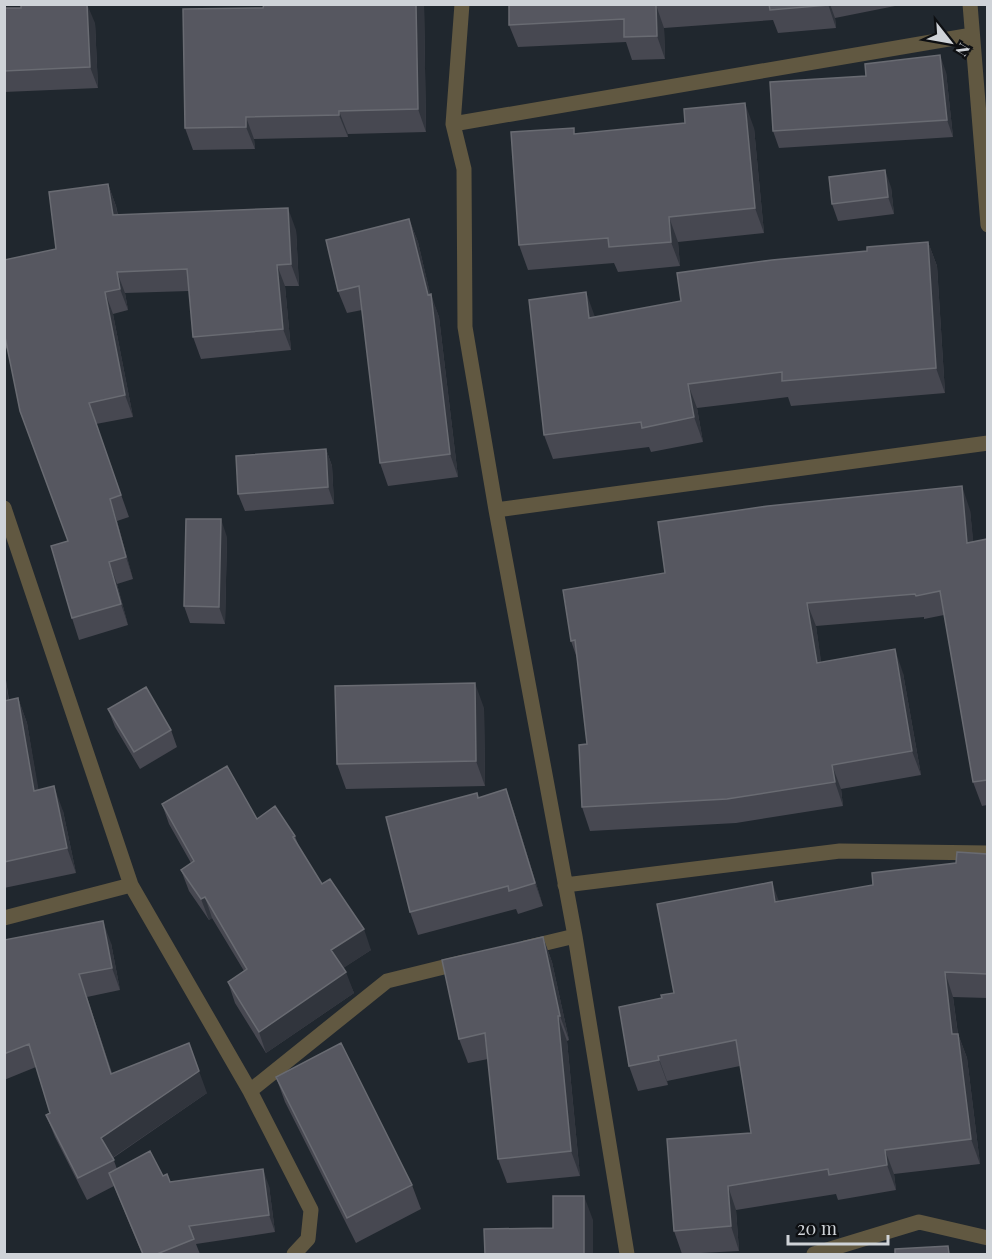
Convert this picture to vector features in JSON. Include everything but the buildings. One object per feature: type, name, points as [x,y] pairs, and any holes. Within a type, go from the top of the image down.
[{"type":"street","points":[[462,4],[453,124],[464,169],[465,327],[496,510],[575,936],[627,1254]]},
{"type":"street","points":[[970,4],[987,225]]},
{"type":"street","points":[[453,124],[972,35]]},
{"type":"street","points":[[496,510],[987,443]]},
{"type":"street","points":[[4,508],[131,885],[250,1091],[311,1210],[308,1239],[294,1254]]},
{"type":"street","points":[[565,885],[840,851],[987,853]]},
{"type":"street","points":[[4,918],[131,885]]},
{"type":"street","points":[[509,952],[575,936]]},
{"type":"street","points":[[250,1091],[387,981],[476,960]]},
{"type":"street","points":[[814,1254],[919,1222],[987,1238]]}]
